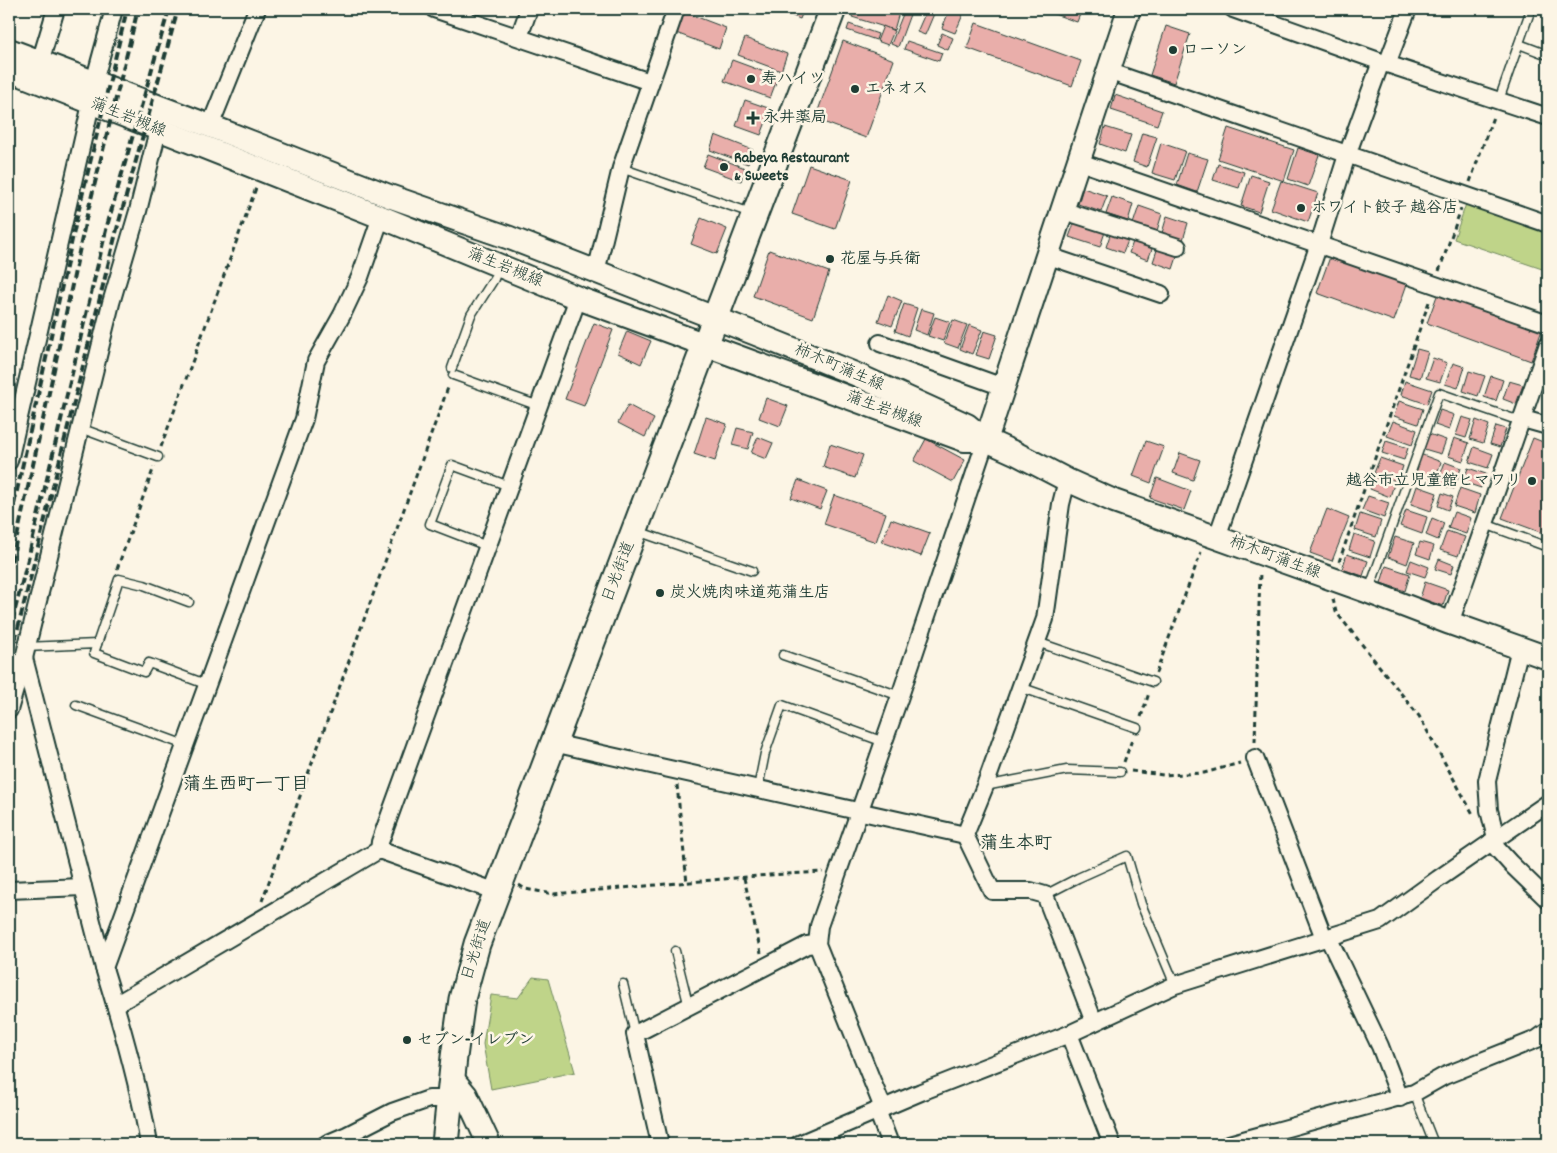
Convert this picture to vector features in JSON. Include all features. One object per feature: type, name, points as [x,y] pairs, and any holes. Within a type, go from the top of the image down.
[{"type":"main road","name":"日光街道","points":[[445,1144],[450,1088],[462,999],[468,973],[499,885],[833,9]]},
{"type":"main road","points":[[996,444],[1003,386],[1128,9]]},
{"type":"main road","name":"蒲生岩槻線","points":[[9,50],[40,62],[158,130],[382,217],[578,298],[964,440],[996,444]]},
{"type":"main road","name":"蒲生岩槻線","points":[[9,70],[210,126],[389,196],[510,238],[716,319]]},
{"type":"main road","name":"柿木町蒲生線","points":[[716,319],[855,374],[967,426],[996,444],[1067,480],[1210,541],[1260,553],[1332,587],[1369,592],[1548,658]]},
{"type":"main road","points":[[450,1088],[466,1095],[489,1144]]},
{"type":"street","points":[[40,62],[56,9]]},
{"type":"street","points":[[9,462],[114,9]]},
{"type":"street","points":[[210,126],[257,9]]},
{"type":"street","points":[[434,9],[650,82]]},
{"type":"street","points":[[519,38],[530,9]]},
{"type":"street","points":[[596,272],[621,168],[676,9]]},
{"type":"street","points":[[1233,9],[1266,14],[1384,63],[1548,117]]},
{"type":"street","points":[[1210,541],[1320,244],[1347,155],[1408,9]]},
{"type":"street","points":[[1108,71],[1548,224]]},
{"type":"street","points":[[9,710],[111,303],[138,211],[158,130]]},
{"type":"street","points":[[1077,161],[1548,324]]},
{"type":"street","points":[[1061,210],[1178,247]]},
{"type":"street","points":[[104,968],[304,419],[316,361],[342,316],[382,217]]},
{"type":"street","points":[[1046,255],[1161,294]]},
{"type":"street","points":[[379,850],[380,842],[578,298]]},
{"type":"street","points":[[880,343],[1003,386]]},
{"type":"street","points":[[1450,623],[1548,344]]},
{"type":"street","points":[[1522,419],[1548,426]]},
{"type":"street","points":[[890,1144],[880,1109],[817,944],[819,926],[900,696],[996,444]]},
{"type":"street","points":[[1067,480],[1061,504],[1045,619],[985,786],[965,835],[992,891],[1031,891],[1045,895],[1094,1022]]},
{"type":"street","points":[[1520,648],[1488,781],[1490,810],[1494,840],[1510,863],[1548,900]]},
{"type":"street","points":[[25,652],[83,887],[104,968],[116,1005],[149,1144]]},
{"type":"street","points":[[553,743],[965,835]]},
{"type":"street","points":[[1255,758],[1326,938],[1407,1096]]},
{"type":"street","points":[[798,1144],[880,1109],[1069,1034],[1175,985],[1380,921],[1548,803]]},
{"type":"street","points":[[116,1005],[379,850],[499,885]]},
{"type":"street","points":[[9,890],[83,887]]},
{"type":"street","points":[[660,1144],[635,1034],[807,945],[817,944]]},
{"type":"street","points":[[1229,1144],[1407,1096],[1444,1076],[1538,1039],[1548,1031]]},
{"type":"street","points":[[1069,1034],[1112,1144]]},
{"type":"street","points":[[326,1144],[347,1136],[392,1112],[429,1099],[450,1088]]},
{"type":"lane","points":[[1499,100],[1531,9]]},
{"type":"lane","points":[[1519,44],[1548,55]]},
{"type":"lane","points":[[621,168],[755,215]]},
{"type":"lane","points":[[499,266],[494,279],[471,315],[452,371],[539,406]]},
{"type":"lane","points":[[1369,592],[1439,392],[1511,418],[1522,419]]},
{"type":"lane","points":[[80,428],[158,457]]},
{"type":"lane","points":[[487,546],[430,524],[452,465],[509,486]]},
{"type":"lane","points":[[1485,524],[1548,547]]},
{"type":"lane","points":[[635,531],[752,571]]},
{"type":"lane","points":[[189,602],[144,585],[119,579],[94,653],[144,672],[148,664],[208,685]]},
{"type":"lane","points":[[1037,642],[1153,682]]},
{"type":"lane","points":[[25,652],[97,644]]},
{"type":"lane","points":[[783,655],[900,696]]},
{"type":"lane","points":[[1020,687],[1137,728]]},
{"type":"lane","points":[[76,705],[185,745]]},
{"type":"lane","points":[[758,788],[765,753],[782,705],[884,742]]},
{"type":"lane","points":[[985,786],[1067,770],[1120,772]]},
{"type":"lane","points":[[1045,895],[1128,856],[1141,904],[1175,985]]},
{"type":"lane","points":[[675,951],[689,1007]]},
{"type":"lane","points":[[623,984],[635,1034]]},
{"type":"lane","points":[[1407,1096],[1434,1144]]},
{"type":"lane","points":[[1489,1144],[1494,1144]]},
{"type":"path","points":[[1477,822],[1418,716],[1336,612],[1332,587],[1499,100]]},
{"type":"path","points":[[119,579],[116,573],[258,182]]},
{"type":"path","points":[[251,926],[452,371]]},
{"type":"path","points":[[1210,541],[1153,682],[1120,772],[1163,775],[1204,773],[1255,758],[1260,553]]},
{"type":"path","points":[[676,770],[687,883]]},
{"type":"path","points":[[499,885],[554,894],[769,875],[838,872]]},
{"type":"path","points":[[744,878],[764,968]]},
{"type":"green space","points":[[1467,201],[1548,228],[1548,271],[1454,239]]},
{"type":"green space","points":[[533,977],[548,979],[575,1072],[491,1089],[483,1044],[491,995],[518,998]]},
{"type":"building","points":[[776,9],[804,9],[800,19]]},
{"type":"building","points":[[855,9],[900,9],[894,30],[852,17]]},
{"type":"building","points":[[905,9],[912,9],[898,47],[891,44]]},
{"type":"building","points":[[927,9],[936,9],[925,35],[917,32]]},
{"type":"building","points":[[950,9],[965,10],[955,33],[942,28]]},
{"type":"building","points":[[1040,9],[1082,9],[1077,22]]},
{"type":"building","points":[[684,12],[726,28],[719,49],[676,33]]},
{"type":"building","points":[[976,23],[1081,61],[1072,86],[967,48]]},
{"type":"building","points":[[849,24],[878,34],[876,40],[847,30]]},
{"type":"building","points":[[883,26],[894,31],[888,45],[877,41]]},
{"type":"building","points":[[1166,26],[1190,34],[1174,83],[1150,75]]},
{"type":"building","points":[[942,33],[953,38],[948,50],[937,45]]},
{"type":"building","points":[[745,38],[787,54],[781,71],[738,55]]},
{"type":"building","name":"エネオス","points":[[843,41],[894,60],[866,138],[815,119]]},
{"type":"building","points":[[907,41],[942,53],[939,61],[904,49]]},
{"type":"building","name":"寿ハイツ","points":[[732,60],[778,77],[770,98],[724,81]]},
{"type":"building","points":[[1115,95],[1162,111],[1157,125],[1111,110]]},
{"type":"building","name":"永井薬局","points":[[745,100],[771,109],[761,135],[736,126]]},
{"type":"building","points":[[1105,127],[1131,135],[1125,153],[1100,144]]},
{"type":"building","points":[[1228,128],[1294,150],[1284,181],[1218,159]]},
{"type":"building","points":[[1142,133],[1157,137],[1147,167],[1133,162]]},
{"type":"building","points":[[715,135],[753,150],[748,164],[710,150]]},
{"type":"building","points":[[1161,143],[1185,151],[1175,180],[1152,173]]},
{"type":"building","points":[[1298,148],[1319,155],[1308,186],[1288,179]]},
{"type":"building","points":[[1187,153],[1208,159],[1197,192],[1177,185]]},
{"type":"building","name":"Rabeya Restaurant & Sweets","points":[[708,154],[745,168],[741,181],[703,167]]},
{"type":"building","points":[[1218,164],[1244,172],[1239,188],[1213,180]]},
{"type":"building","points":[[809,165],[852,180],[835,229],[792,214]]},
{"type":"building","points":[[1251,175],[1269,181],[1259,212],[1241,206]]},
{"type":"building","points":[[1281,181],[1318,193],[1308,222],[1271,209]]},
{"type":"building","points":[[1083,188],[1107,196],[1101,212],[1078,204]]},
{"type":"building","points":[[1112,197],[1133,204],[1128,221],[1106,214]]},
{"type":"building","points":[[1139,206],[1162,214],[1156,234],[1132,227]]},
{"type":"building","points":[[1167,216],[1188,223],[1183,240],[1162,233]]},
{"type":"building","points":[[701,218],[727,229],[717,254],[691,244]]},
{"type":"building","points":[[1076,218],[1106,229],[1100,247],[1069,237]]},
{"type":"building","points":[[1111,232],[1129,238],[1123,253],[1106,247]]},
{"type":"building","points":[[1134,239],[1153,246],[1148,260],[1129,253]]},
{"type":"building","points":[[1158,247],[1178,254],[1173,269],[1153,262]]},
{"type":"building","points":[[769,250],[829,272],[813,318],[753,296]]},
{"type":"building","points":[[1330,257],[1407,284],[1394,321],[1317,293]]},
{"type":"building","points":[[1438,293],[1542,330],[1531,361],[1427,323]]},
{"type":"building","points":[[888,295],[902,301],[892,326],[878,321]]},
{"type":"building","points":[[904,304],[917,308],[908,336],[895,331]]},
{"type":"building","points":[[921,309],[934,313],[927,335],[914,330]]},
{"type":"building","points":[[935,317],[950,322],[943,341],[928,336]]},
{"type":"building","points":[[953,320],[967,325],[958,348],[944,343]]},
{"type":"building","points":[[594,323],[613,330],[584,406],[565,399]]},
{"type":"building","points":[[969,325],[982,330],[972,354],[960,349]]},
{"type":"building","points":[[627,331],[651,341],[641,364],[618,353]]},
{"type":"building","points":[[984,331],[997,335],[989,359],[976,355]]},
{"type":"building","points":[[1417,349],[1428,352],[1420,378],[1409,375]]},
{"type":"building","points":[[1433,358],[1447,363],[1440,382],[1426,378]]},
{"type":"building","points":[[1453,363],[1465,367],[1458,388],[1445,384]]},
{"type":"building","points":[[1469,371],[1485,376],[1478,396],[1463,391]]},
{"type":"building","points":[[1491,376],[1503,380],[1496,401],[1484,397]]},
{"type":"building","points":[[1405,381],[1432,390],[1427,404],[1401,395]]},
{"type":"building","points":[[1509,381],[1523,385],[1516,404],[1503,399]]},
{"type":"building","points":[[766,398],[788,406],[780,426],[759,418]]},
{"type":"building","points":[[1399,401],[1423,409],[1418,424],[1394,416]]},
{"type":"building","points":[[628,405],[654,419],[645,437],[618,423]]},
{"type":"building","points":[[1440,410],[1454,415],[1449,430],[1435,425]]},
{"type":"building","points":[[706,417],[727,424],[715,461],[694,454]]},
{"type":"building","points":[[1462,417],[1472,420],[1466,438],[1456,435]]},
{"type":"building","points":[[1476,420],[1489,425],[1483,443],[1470,439]]},
{"type":"building","points":[[1393,421],[1417,430],[1412,445],[1387,436]]},
{"type":"building","points":[[1496,426],[1506,429],[1500,447],[1490,444]]},
{"type":"building","points":[[737,428],[753,432],[748,449],[732,445]]},
{"type":"building","points":[[1429,434],[1446,440],[1441,454],[1424,449]]},
{"type":"building","points":[[758,437],[773,443],[766,459],[751,453]]},
{"type":"building","points":[[1454,438],[1469,443],[1463,461],[1448,456]]},
{"type":"building","name":"越谷市立児童館ヒマワリ","points":[[1533,438],[1548,444],[1548,535],[1502,518]]},
{"type":"building","points":[[926,439],[965,460],[953,482],[914,461]]},
{"type":"building","points":[[1146,441],[1164,447],[1151,483],[1133,476]]},
{"type":"building","points":[[1386,441],[1408,448],[1404,460],[1382,453]]},
{"type":"building","points":[[830,444],[863,455],[855,478],[823,467]]},
{"type":"building","points":[[1474,447],[1493,454],[1488,468],[1469,462]]},
{"type":"building","points":[[1180,453],[1200,460],[1193,480],[1173,473]]},
{"type":"building","points":[[1420,454],[1441,462],[1434,482],[1413,475]]},
{"type":"building","points":[[1380,458],[1403,466],[1398,482],[1374,473]]},
{"type":"building","points":[[1445,462],[1461,468],[1454,489],[1437,484]]},
{"type":"building","points":[[1468,468],[1486,474],[1481,488],[1463,482]]},
{"type":"building","points":[[1374,477],[1394,484],[1390,497],[1370,489]]},
{"type":"building","points":[[1157,478],[1191,491],[1184,510],[1150,498]]},
{"type":"building","points":[[798,480],[827,491],[820,509],[791,498]]},
{"type":"building","points":[[1417,486],[1437,493],[1431,511],[1411,504]]},
{"type":"building","points":[[1460,488],[1480,495],[1475,513],[1454,506]]},
{"type":"building","points":[[1442,493],[1453,497],[1448,510],[1438,506]]},
{"type":"building","points":[[834,495],[886,513],[876,542],[824,524]]},
{"type":"building","points":[[1368,496],[1389,503],[1384,518],[1362,510]]},
{"type":"building","points":[[1327,509],[1349,518],[1332,561],[1310,553]]},
{"type":"building","points":[[1406,510],[1427,517],[1422,534],[1400,526]]},
{"type":"building","points":[[1454,512],[1471,518],[1466,534],[1448,528]]},
{"type":"building","points":[[1360,514],[1381,521],[1376,537],[1355,530]]},
{"type":"building","points":[[1432,518],[1444,523],[1438,540],[1426,535]]},
{"type":"building","points":[[891,519],[930,533],[921,556],[882,542]]},
{"type":"building","points":[[1447,531],[1465,537],[1458,556],[1440,550]]},
{"type":"building","points":[[1354,534],[1375,541],[1370,557],[1349,550]]},
{"type":"building","points":[[1395,537],[1414,543],[1407,564],[1388,557]]},
{"type":"building","points":[[1420,542],[1434,546],[1430,559],[1416,554]]},
{"type":"building","points":[[1347,554],[1368,561],[1363,576],[1342,569]]},
{"type":"building","points":[[1439,559],[1454,565],[1451,574],[1435,569]]},
{"type":"building","points":[[1411,560],[1429,567],[1425,577],[1407,571]]},
{"type":"building","points":[[1386,566],[1410,574],[1405,591],[1381,583]]},
{"type":"building","points":[[1425,582],[1448,590],[1443,606],[1420,598]]},
{"type":"railway","points":[[9,527],[77,217],[127,9]]},
{"type":"railway","points":[[9,573],[86,219],[138,9]]},
{"type":"railway","points":[[9,633],[107,226],[169,9]]},
{"type":"railway","points":[[9,664],[117,229],[178,9]]},
{"type":"place","name":"ローソン","points":[[1173,50]]},
{"type":"place","name":"寿ハイツ","points":[[751,79]]},
{"type":"place","name":"エネオス","points":[[855,89]]},
{"type":"place","name":"永井薬局","points":[[753,118]]},
{"type":"place","name":"Rabeya Restaurant & Sweets","points":[[724,167]]},
{"type":"place","name":"ホワイト餃子 越谷店","points":[[1301,208]]},
{"type":"place","name":"花屋与兵衛","points":[[830,259]]},
{"type":"place","name":"越谷市立児童館ヒマワリ","points":[[1532,481]]},
{"type":"place","name":"炭火焼肉味道苑蒲生店","points":[[660,593]]},
{"type":"place","name":"セブン-イレブン","points":[[407,1040]]},
{"type":"district","name":"蒲生西町一丁目","points":[[246,785]]},
{"type":"district","name":"蒲生本町","points":[[1016,844]]}]
